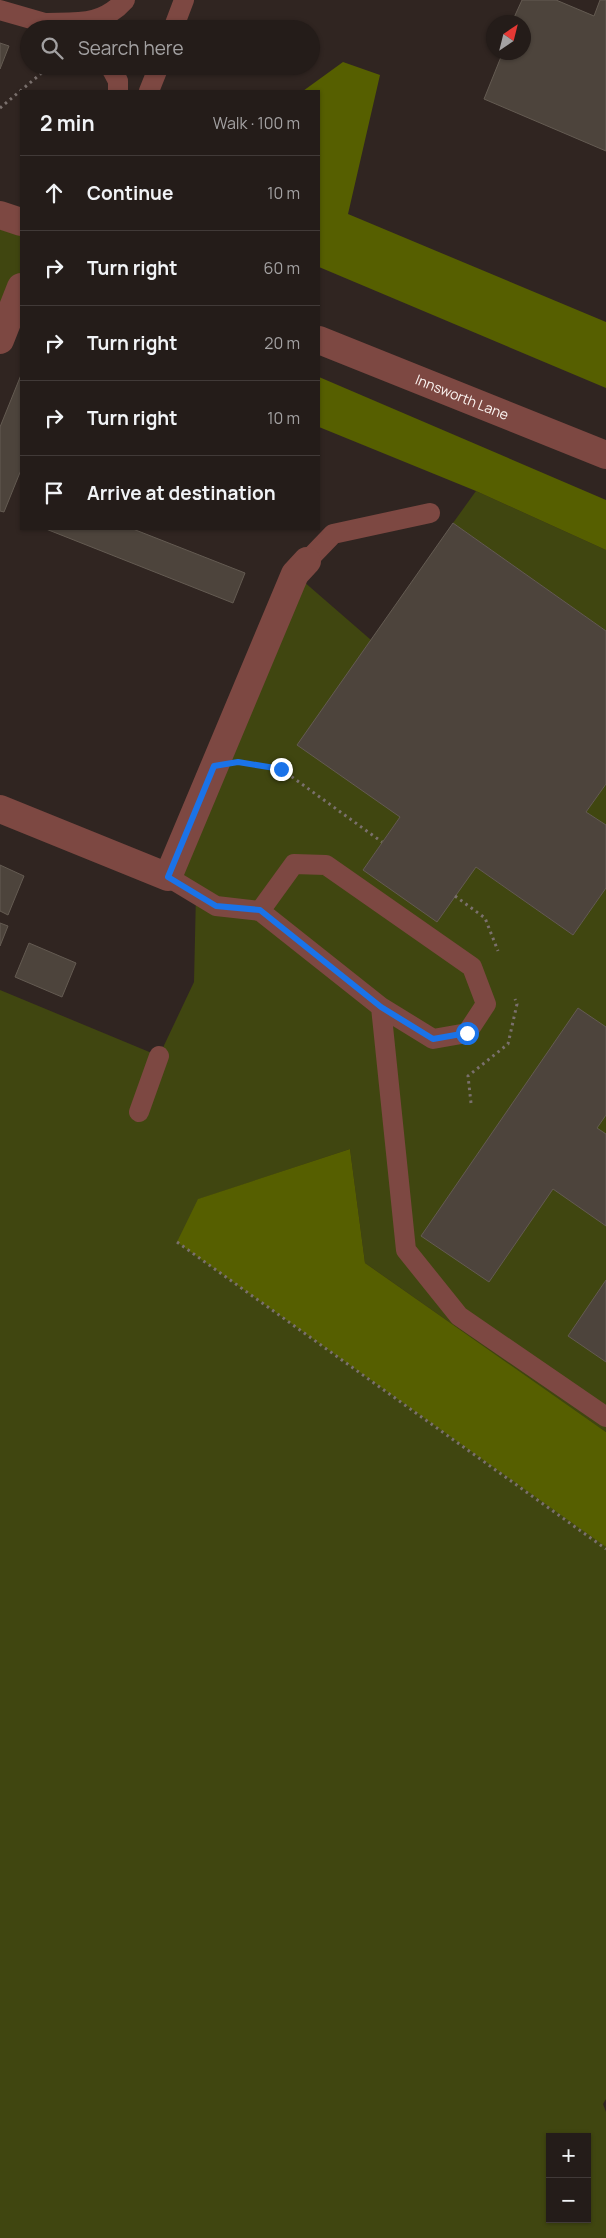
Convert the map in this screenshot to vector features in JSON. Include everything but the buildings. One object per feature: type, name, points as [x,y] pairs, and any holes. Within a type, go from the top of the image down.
[{"type":"street","points":[[0,215],[20,222]]},
{"type":"street","points":[[0,340],[20,290]]},
{"type":"street","name":"Innsworth Lane","points":[[320,340],[606,455]]},
{"type":"street","points":[[0,809],[168,877],[295,574],[307,561]]},
{"type":"lane","points":[[94,20],[116,10],[125,0]]},
{"type":"lane","points":[[176,20],[184,0]]},
{"type":"lane","points":[[0,10],[31,20]]},
{"type":"lane","points":[[115,75],[118,81],[118,90]]},
{"type":"lane","points":[[149,90],[155,75]]},
{"type":"lane","points":[[307,561],[333,534],[430,513]]},
{"type":"lane","points":[[168,877],[216,906],[260,910],[381,1007],[433,1039],[467,1033],[486,1004],[472,967],[326,864],[294,864],[260,910]]},
{"type":"lane","points":[[381,1007],[406,1250],[459,1316],[606,1417]]},
{"type":"lane","points":[[139,1112],[159,1056]]},
{"type":"path","points":[[21,90],[39,75]]},
{"type":"path","points":[[0,108],[20,91]]},
{"type":"path","points":[[214,766],[238,762],[281,769],[382,842]]},
{"type":"path","points":[[177,1242],[606,1549]]},
{"type":"green space","points":[[343,62],[380,75],[348,214],[606,322],[606,388],[320,267],[320,90],[304,90]]},
{"type":"green space","points":[[0,215],[20,222],[20,290],[0,340]]},
{"type":"green space","points":[[320,377],[606,500],[606,550],[476,491],[320,427]]},
{"type":"green space","points":[[476,491],[606,550],[606,631],[453,523]]},
{"type":"green space","points":[[295,574],[371,640],[400,817],[363,870],[476,867],[573,935],[606,888],[606,1432],[365,1263],[350,1149],[199,1199],[506,1474],[606,1547],[606,2099],[603,2104],[606,2112],[606,2238],[0,2238],[0,990],[159,1056],[194,982],[196,893],[168,877]]},
{"type":"green space","points":[[606,784],[606,825],[586,812]]},
{"type":"green space","points":[[350,1149],[365,1263],[606,1432],[606,1547],[177,1242],[198,1199]]},
{"type":"route","points":[[281,769],[238,762],[214,766],[168,877],[216,906],[260,910],[381,1007],[433,1039],[467,1033]]}]
